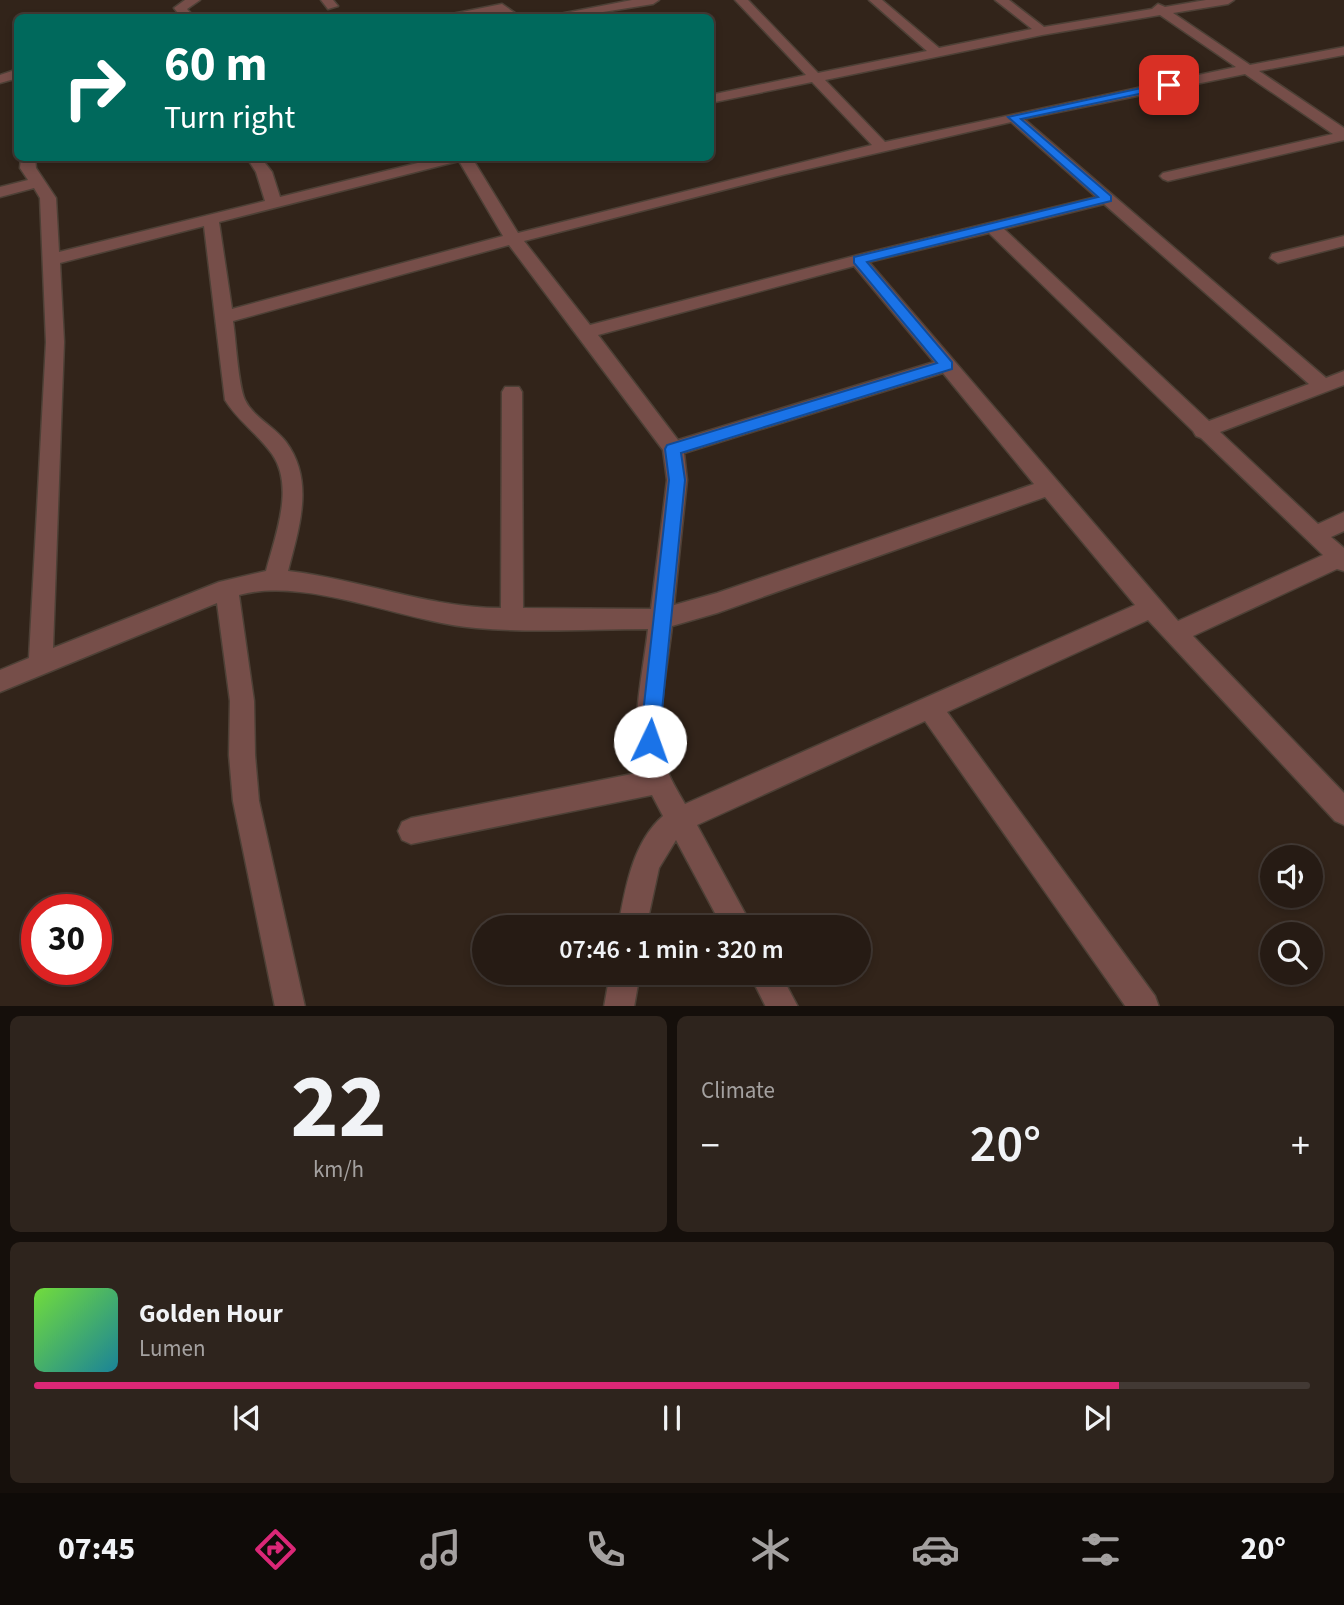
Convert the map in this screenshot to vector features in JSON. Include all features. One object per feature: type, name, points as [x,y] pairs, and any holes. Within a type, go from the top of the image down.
[{"type":"street","points":[[183,14],[180,8],[194,0]]},
{"type":"street","points":[[574,14],[653,0]]},
{"type":"street","points":[[741,0],[883,148]]},
{"type":"street","points":[[875,0],[937,53]]},
{"type":"street","points":[[1001,0],[1042,31]]},
{"type":"street","points":[[1147,0],[1344,136]]},
{"type":"street","points":[[714,98],[1042,31],[1228,0]]},
{"type":"street","points":[[464,14],[502,8],[510,14]]},
{"type":"street","points":[[589,12],[599,14]]},
{"type":"street","points":[[225,317],[512,236],[1013,117],[1247,68],[1344,51]]},
{"type":"street","points":[[1013,117],[1323,386]]},
{"type":"street","points":[[1168,176],[1344,136]]},
{"type":"street","points":[[28,161],[28,168],[48,198],[53,259],[55,342],[41,665]]},
{"type":"street","points":[[256,161],[264,172],[274,203]]},
{"type":"street","points":[[53,259],[442,161]]},
{"type":"street","points":[[467,161],[512,236],[673,449],[677,480],[649,726],[650,755],[658,781],[731,915]]},
{"type":"street","points":[[0,192],[38,182]]},
{"type":"street","points":[[587,332],[1107,198]]},
{"type":"street","points":[[211,219],[235,400],[253,425],[278,447],[288,461],[292,481],[293,498],[275,579]]},
{"type":"street","points":[[992,227],[1203,431],[1342,560],[1175,634]]},
{"type":"street","points":[[1278,258],[1344,241]]},
{"type":"street","points":[[858,260],[1151,608],[1344,812]]},
{"type":"street","points":[[673,449],[947,365]]},
{"type":"street","points":[[1203,431],[1344,378]]},
{"type":"street","points":[[512,392],[512,618]]},
{"type":"street","points":[[0,681],[227,590],[252,582],[275,579],[303,582],[428,611],[477,618],[661,619],[717,603],[1049,487]]},
{"type":"street","points":[[1314,535],[1344,522]]},
{"type":"street","points":[[227,590],[243,701],[242,755],[246,801],[290,1006]]},
{"type":"street","points":[[634,915],[652,849],[666,829],[679,820],[1151,608]]},
{"type":"street","points":[[930,708],[1144,1006]]},
{"type":"street","points":[[411,831],[658,781]]},
{"type":"street","points":[[619,1006],[623,985]]},
{"type":"street","points":[[771,985],[783,1006]]},
{"type":"route","points":[[650,741],[649,726],[677,480],[673,449],[947,365],[858,260],[1107,198],[1013,117],[1169,85]]}]
